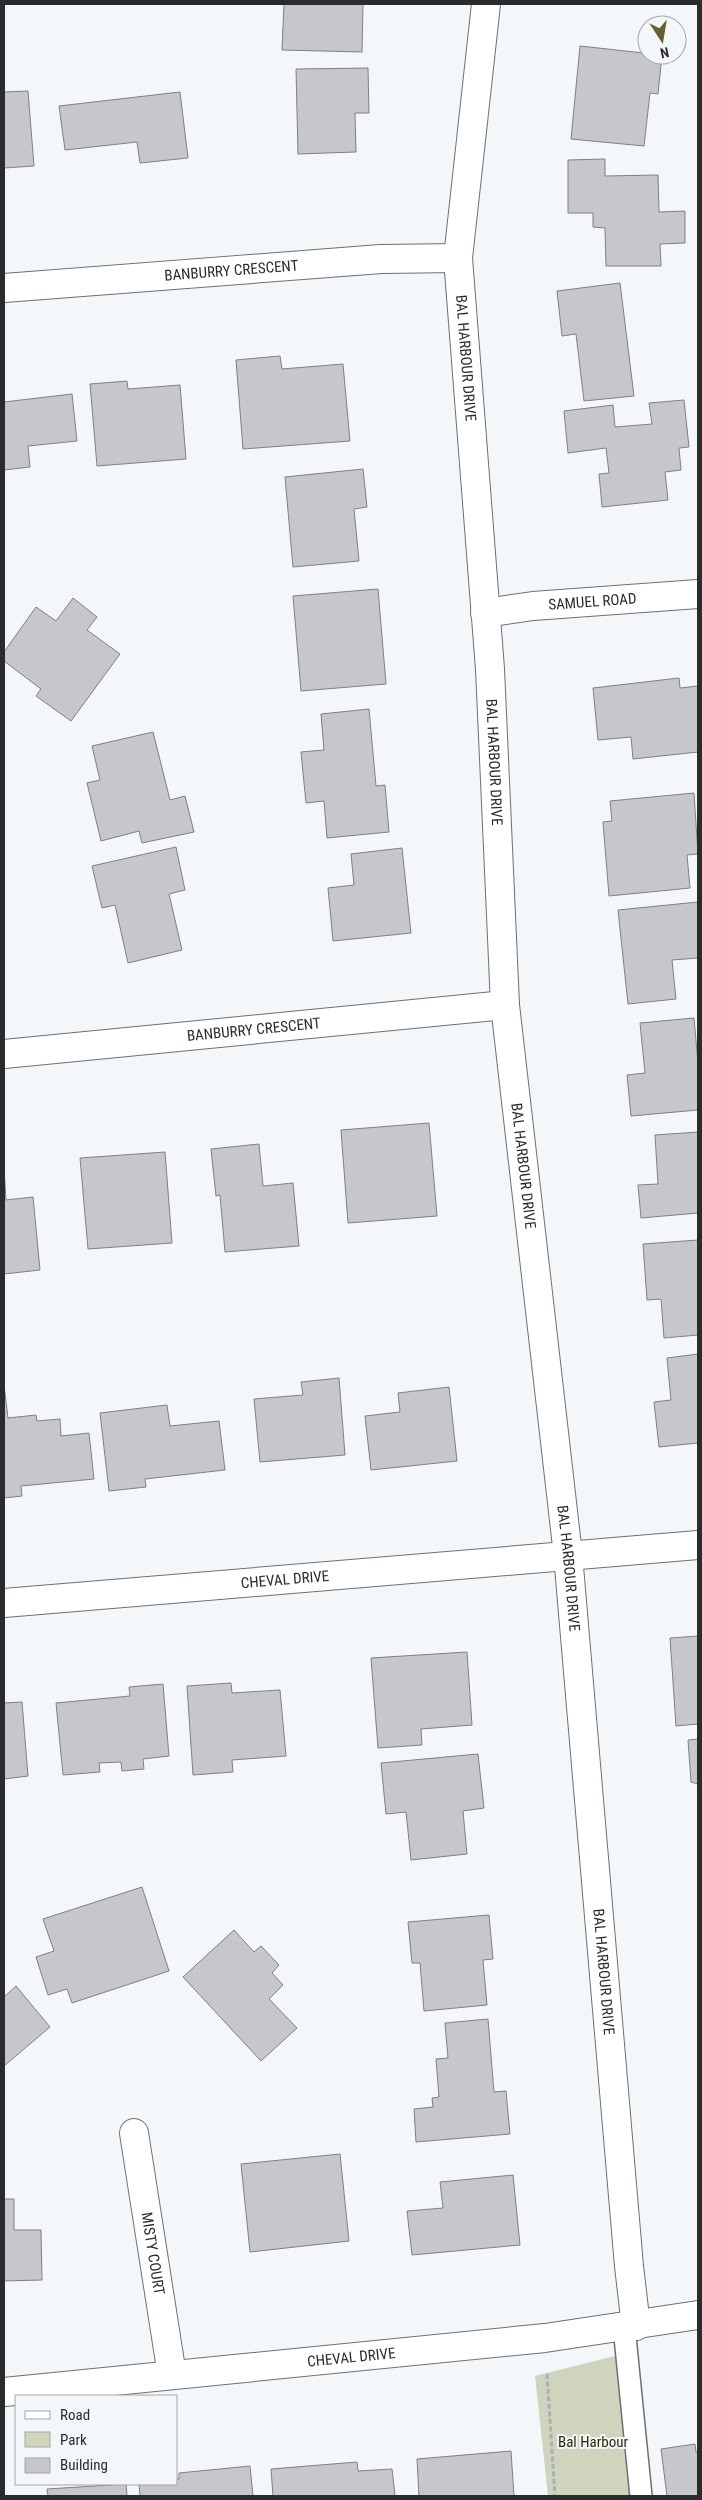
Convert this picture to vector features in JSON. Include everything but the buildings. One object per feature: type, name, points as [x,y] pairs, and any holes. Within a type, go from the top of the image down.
[{"type":"street","name":"BAL HARBOUR DRIVE","points":[[486,4],[458,258],[490,669],[505,1005],[568,1555],[629,2266],[630,2326]]},
{"type":"street","name":"BANBURRY CRESCENT","points":[[4,288],[382,259],[458,258]]},
{"type":"street","name":"SAMUEL ROAD","points":[[485,613],[533,606],[698,594]]},
{"type":"street","name":"BANBURRY CRESCENT","points":[[4,1054],[505,1005]]},
{"type":"street","name":"CHEVAL DRIVE","points":[[4,1602],[698,1545]]},
{"type":"street","name":"MISTY COURT","points":[[134,2133],[172,2374]]},
{"type":"street","name":"CHEVAL DRIVE","points":[[4,2392],[545,2338],[698,2315]]},
{"type":"lane","points":[[630,2326],[641,2496]]},
{"type":"path","points":[[545,2338],[555,2496]]},
{"type":"green space","name":"Bal Harbour","points":[[631,2352],[652,2496],[548,2496],[535,2376]]}]
